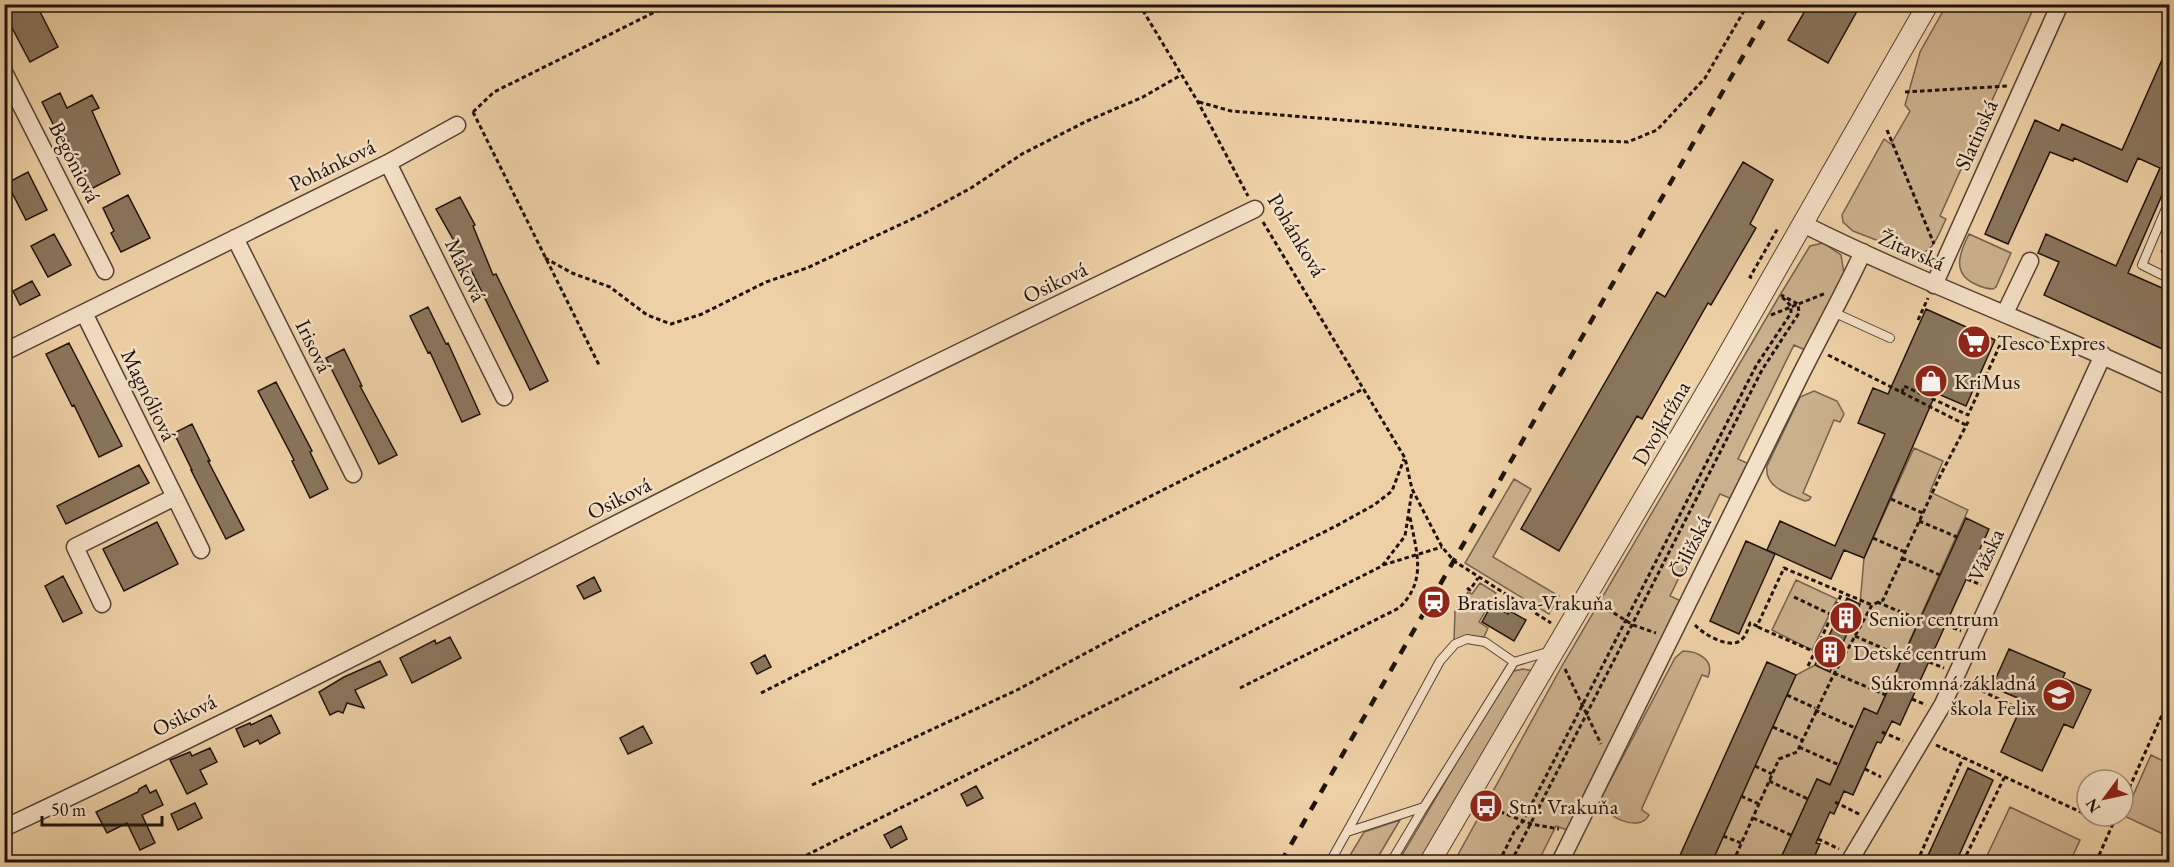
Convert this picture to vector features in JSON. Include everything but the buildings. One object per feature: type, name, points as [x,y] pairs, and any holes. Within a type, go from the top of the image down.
[{"type":"street","name":"Dvojkrížna","points":[[1430,862],[1560,657],[1928,4]]},
{"type":"street","name":"Slatinská","points":[[1932,291],[2060,4]]},
{"type":"street","name":"Begóniová","points":[[4,72],[105,271]]},
{"type":"street","name":"Pohánková","points":[[4,352],[388,162],[457,125]]},
{"type":"street","name":"Maková","points":[[388,162],[504,397]]},
{"type":"street","name":"Osiková","points":[[4,828],[111,778],[797,432],[1255,209]]},
{"type":"street","name":"Žitavská","points":[[1803,224],[1863,252],[1932,291],[2005,313],[2103,355],[2169,387]]},
{"type":"street","name":"Irisová","points":[[236,238],[353,474]]},
{"type":"street","name":"Čiližská","points":[[1560,862],[1672,630],[1863,252]]},
{"type":"street","points":[[2005,313],[2030,261]]},
{"type":"street","name":"Magnóliová","points":[[84,313],[201,550]]},
{"type":"street","name":"Vážska","points":[[1846,857],[1943,704],[2103,355]]},
{"type":"street","points":[[102,604],[75,547],[174,497]]},
{"type":"lane","points":[[2169,203],[2142,265],[2169,279]]},
{"type":"lane","points":[[1833,312],[1890,338]]},
{"type":"lane","points":[[1329,862],[1426,684],[1440,661],[1455,644],[1467,639],[1485,642],[1514,662],[1560,657]]},
{"type":"lane","points":[[1391,862],[1514,662]]},
{"type":"lane","points":[[1347,832],[1424,807]]},
{"type":"path","points":[[457,125],[494,93],[671,4]]},
{"type":"path","name":"Pohánková","points":[[1139,4],[1198,102],[1255,209],[1405,458],[1412,489]]},
{"type":"path","points":[[1198,102],[1231,111],[1545,139],[1628,142],[1657,130],[1705,78],[1748,4]]},
{"type":"path","points":[[545,258],[572,273],[610,287],[647,315],[671,324],[711,310],[766,282],[807,268],[923,214],[971,188],[1022,154],[1087,121],[1143,97],[1181,75]]},
{"type":"path","points":[[1905,92],[2024,85]]},
{"type":"path","points":[[473,112],[600,367]]},
{"type":"path","points":[[1887,130],[1935,248]]},
{"type":"path","points":[[1769,316],[1846,285]]},
{"type":"path","points":[[1918,320],[1932,291]]},
{"type":"path","points":[[1499,862],[1514,832],[1523,821],[1756,366],[1791,313],[1791,306],[1780,295],[1798,304]]},
{"type":"path","points":[[1511,862],[1762,370],[1799,314],[1798,304]]},
{"type":"path","points":[[1902,393],[1904,386],[1968,415],[2000,345]]},
{"type":"path","points":[[1825,354],[1966,425]]},
{"type":"path","points":[[761,693],[1363,389]]},
{"type":"path","points":[[1733,862],[1779,759],[1797,752],[1834,673],[1872,605],[1883,600],[1969,420]]},
{"type":"path","points":[[812,785],[1017,690],[1142,623],[1336,526],[1374,505],[1392,491],[1405,458]]},
{"type":"path","points":[[1382,566],[1405,536],[1412,489]]},
{"type":"path","points":[[1412,489],[1442,547],[1454,561],[1551,623]]},
{"type":"path","points":[[1891,499],[1923,513]]},
{"type":"path","points":[[1240,688],[1399,608],[1410,597],[1417,580],[1417,555],[1409,512]]},
{"type":"path","points":[[1919,521],[1957,537]]},
{"type":"path","points":[[1873,538],[1905,552]]},
{"type":"path","points":[[1984,541],[2003,550]]},
{"type":"path","points":[[793,862],[1382,566],[1442,547]]},
{"type":"path","points":[[1902,558],[1940,575]]},
{"type":"path","points":[[1750,623],[1757,626],[1784,568],[1872,605]]},
{"type":"path","points":[[1467,588],[1470,590],[1479,577]]},
{"type":"path","points":[[1967,579],[1986,587]]},
{"type":"path","points":[[1808,666],[1842,593]]},
{"type":"path","points":[[1794,597],[1832,615]]},
{"type":"path","points":[[1877,602],[1920,620]]},
{"type":"path","points":[[1599,604],[1633,625],[1659,634],[1672,630]]},
{"type":"path","points":[[1693,621],[1703,633],[1731,644],[1743,639],[1750,623]]},
{"type":"path","points":[[1750,623],[1815,652]]},
{"type":"path","points":[[1946,625],[1965,633]]},
{"type":"path","points":[[1855,636],[1903,657]]},
{"type":"path","points":[[1560,657],[1610,760]]},
{"type":"path","points":[[1929,662],[1948,670]]},
{"type":"path","points":[[1834,673],[1886,695]]},
{"type":"path","points":[[1963,682],[2036,717]]},
{"type":"path","points":[[1787,695],[1856,728]]},
{"type":"path","points":[[2135,775],[2169,698]]},
{"type":"path","points":[[1912,699],[1930,707]]},
{"type":"path","points":[[1773,727],[1802,740]]},
{"type":"path","points":[[1882,732],[1907,743]]},
{"type":"path","points":[[1930,742],[2075,809]]},
{"type":"path","points":[[1798,747],[1839,765]]},
{"type":"path","points":[[1917,862],[1963,758]]},
{"type":"path","points":[[1755,766],[1772,774]]},
{"type":"path","points":[[1865,769],[1885,779]]},
{"type":"path","points":[[1964,862],[2005,777]]},
{"type":"path","points":[[1769,781],[1808,799]]},
{"type":"path","points":[[1741,796],[1759,804]]},
{"type":"path","points":[[1834,802],[1862,815]]},
{"type":"path","points":[[1486,806],[1531,824],[1574,832]]},
{"type":"path","points":[[1753,818],[1791,835]]},
{"type":"path","points":[[2096,862],[2111,828]]},
{"type":"path","points":[[1723,836],[1741,843]]},
{"type":"path","points":[[1818,839],[1846,857]]},
{"type":"path","points":[[1457,857],[1460,862]]},
{"type":"shaded area","points":[[1947,4],[2035,5],[1940,216],[1946,219],[1938,237],[1927,251],[1915,255],[1853,231],[1843,222],[1842,215],[1884,139],[1891,144],[1910,111],[1905,105],[1920,52]]},
{"type":"shaded area","points":[[1969,234],[2011,253],[1993,289],[1984,288],[1967,279],[1960,268],[1961,255]]},
{"type":"shaded area","points":[[1823,243],[1841,255],[1844,274],[1805,350],[1794,345],[1738,459],[1749,464],[1732,499],[1720,494],[1670,596],[1681,601],[1567,830],[1556,826],[1538,862],[1454,862],[1563,664],[1780,295],[1810,246]]},
{"type":"shaded area","points":[[1814,391],[1837,401],[1844,414],[1840,422],[1834,420],[1803,493],[1811,497],[1805,501],[1773,485],[1767,474],[1767,466],[1800,397]]},
{"type":"shaded area","points":[[1914,448],[1943,461],[1930,492],[1968,510],[1877,714],[1864,709],[1830,784],[1817,779],[1779,862],[1711,862],[1796,675],[1815,665],[1830,672],[1860,604],[1864,558]]},
{"type":"shaded area","points":[[1514,479],[1531,489],[1493,557],[1559,596],[1549,614],[1465,563]]},
{"type":"shaded area","points":[[1796,580],[1837,599],[1812,650],[1772,630]]},
{"type":"shaded area","points":[[1480,583],[1496,593],[1479,622],[1488,628],[1484,637],[1468,636],[1454,641],[1455,611],[1468,592],[1472,594]]},
{"type":"shaded area","points":[[1683,651],[1704,658],[1710,671],[1708,677],[1702,675],[1642,808],[1649,815],[1638,823],[1630,823],[1607,811],[1601,798],[1675,658]]},
{"type":"shaded area","points":[[1523,669],[1535,671],[1422,862],[1398,862],[1507,677],[1514,671]]},
{"type":"shaded area","points":[[2151,755],[2169,764],[2169,819],[2163,834],[2135,821],[2135,791]]},
{"type":"shaded area","points":[[2010,807],[2080,840],[2070,862],[1984,862]]},
{"type":"shaded area","points":[[1400,820],[1375,862],[1346,862],[1364,832]]},
{"type":"railway","points":[[1281,862],[1773,4]]},
{"type":"place","name":"Tesco Expres","points":[[1974,342]]},
{"type":"place","name":"KriMus","points":[[1931,381]]},
{"type":"place","name":"Bratislava-Vrakuňa","points":[[1434,602]]},
{"type":"place","name":"Senior centrum","points":[[1846,618]]},
{"type":"place","name":"Detské centrum","points":[[1830,652]]},
{"type":"place","name":"Súkromná základná škola Felix","points":[[2059,695]]},
{"type":"place","name":"Stn. Vrakuňa","points":[[1486,806]]}]
